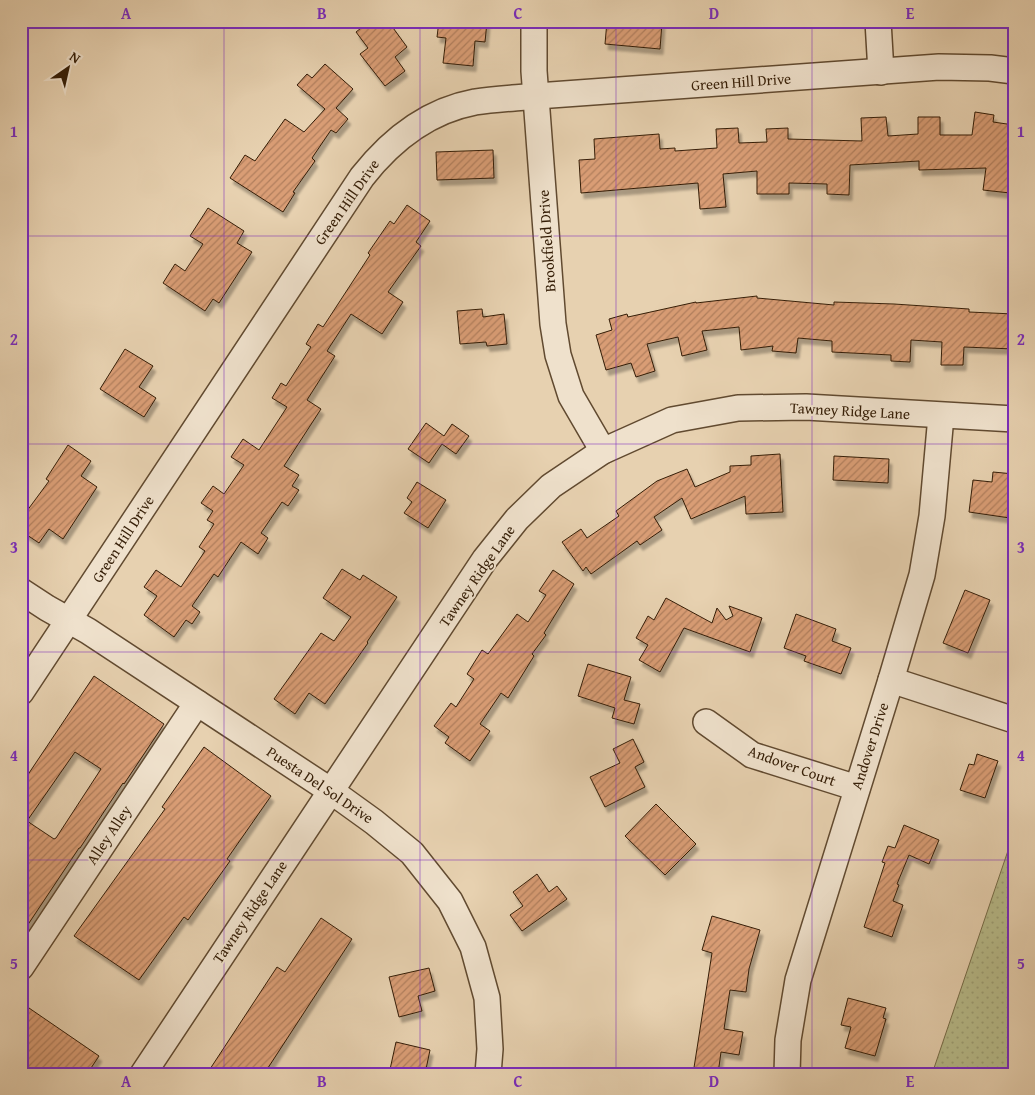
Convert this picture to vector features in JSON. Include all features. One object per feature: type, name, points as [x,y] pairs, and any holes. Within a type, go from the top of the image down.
[{"type":"street","name":"Brookfield Drive","points":[[534,21],[534,71],[553,324],[558,355],[571,396],[603,451]]},
{"type":"street","points":[[878,21],[881,72]]},
{"type":"street","name":"Green Hill Drive","points":[[21,692],[362,177],[378,156],[397,138],[419,123],[444,111],[474,102],[537,96],[939,67],[990,68],[1014,71]]},
{"type":"street","name":"Tawney Ridge Lane","points":[[143,1074],[491,553],[518,519],[551,486],[603,451],[672,420],[738,408],[806,407],[1014,419]]},
{"type":"street","name":"Andover Drive","points":[[787,1074],[788,1040],[798,980],[922,575],[932,516],[941,416]]},
{"type":"street","name":"Puesta Del Sol Drive","points":[[21,590],[88,631],[331,791],[374,822],[412,853],[450,901],[473,947],[487,998],[490,1049],[488,1074]]},
{"type":"street","points":[[891,680],[1014,720]]},
{"type":"street","name":"Alley Alley","points":[[21,967],[197,703]]},
{"type":"street","name":"Andover Court","points":[[706,722],[752,754],[856,788]]},
{"type":"green space","points":[[1014,833],[1014,1074],[932,1074]]},
{"type":"building","points":[[370,21],[388,21],[407,47],[395,57],[405,71],[385,86],[360,54],[368,48],[356,32]]},
{"type":"building","points":[[439,21],[487,22],[485,42],[475,41],[473,66],[443,63],[446,38],[437,37]]},
{"type":"building","points":[[607,21],[662,23],[660,49],[605,44]]},
{"type":"building","points":[[325,64],[353,89],[336,108],[348,119],[336,133],[331,130],[312,158],[315,161],[293,192],[295,193],[283,212],[230,178],[245,155],[255,161],[285,119],[304,132],[325,109],[297,85],[307,74],[312,78]]},
{"type":"building","points":[[975,112],[994,115],[993,122],[1014,125],[1014,164],[1010,193],[983,190],[986,168],[919,170],[919,161],[850,165],[849,195],[827,194],[827,184],[789,183],[789,194],[757,194],[757,171],[723,174],[726,207],[700,209],[698,183],[581,193],[579,160],[595,159],[594,139],[659,134],[660,149],[675,148],[675,151],[717,148],[716,129],[738,128],[739,143],[767,142],[766,129],[788,128],[788,139],[862,141],[861,118],[886,117],[888,136],[918,134],[918,117],[940,117],[940,135],[972,135]]},
{"type":"building","points":[[493,150],[494,178],[437,180],[436,152]]},
{"type":"building","points":[[407,205],[430,221],[416,242],[421,246],[388,292],[403,302],[382,334],[351,314],[327,351],[335,356],[307,400],[321,409],[284,466],[299,475],[292,486],[299,490],[288,506],[282,502],[261,533],[268,538],[258,554],[241,542],[218,577],[214,574],[192,606],[200,612],[192,624],[186,620],[174,637],[144,615],[157,596],[144,587],[156,570],[181,587],[205,551],[199,547],[214,524],[207,520],[213,511],[201,503],[213,486],[224,494],[244,465],[231,457],[243,439],[259,450],[287,407],[272,398],[281,383],[286,386],[311,347],[306,344],[318,324],[323,327],[390,221],[394,224]]},
{"type":"building","points":[[208,208],[244,231],[237,243],[252,252],[219,303],[213,299],[205,311],[163,283],[175,264],[185,271],[203,244],[190,236]]},
{"type":"building","points":[[757,296],[757,298],[834,305],[834,302],[894,304],[969,309],[969,312],[1014,314],[1014,349],[964,347],[963,365],[941,365],[942,342],[911,340],[910,362],[891,361],[891,355],[832,352],[832,341],[798,338],[796,353],[772,351],[773,346],[741,350],[739,327],[702,331],[707,350],[682,356],[678,337],[647,344],[655,371],[636,377],[631,363],[606,370],[596,335],[612,330],[609,319],[627,314],[628,317],[696,302]]},
{"type":"building","points":[[482,309],[483,317],[504,314],[507,344],[487,346],[486,342],[460,344],[457,311]]},
{"type":"building","points":[[125,349],[153,366],[139,387],[156,398],[144,417],[100,389]]},
{"type":"building","points":[[426,423],[444,436],[452,424],[469,436],[456,454],[442,444],[429,463],[408,449]]},
{"type":"building","points":[[68,445],[91,461],[81,476],[97,487],[63,539],[49,529],[39,543],[21,531],[21,519],[49,481],[46,479]]},
{"type":"building","points":[[780,454],[783,512],[746,514],[745,496],[691,519],[682,498],[654,517],[662,530],[640,545],[637,541],[591,574],[586,567],[583,571],[562,542],[581,529],[587,538],[619,516],[616,511],[657,481],[687,469],[695,487],[730,472],[730,466],[751,465],[751,456]]},
{"type":"building","points":[[834,456],[889,459],[888,483],[833,480]]},
{"type":"building","points":[[993,472],[1014,474],[1014,498],[1010,518],[969,512],[973,480],[992,482]]},
{"type":"building","points":[[417,482],[446,500],[428,528],[404,513],[412,502],[407,498]]},
{"type":"building","points":[[342,569],[360,580],[363,575],[397,597],[368,643],[325,704],[309,693],[295,714],[274,699],[321,633],[334,641],[351,617],[323,598]]},
{"type":"building","points":[[553,570],[574,584],[508,698],[501,693],[480,724],[490,731],[470,761],[445,743],[449,737],[434,726],[451,703],[456,707],[474,679],[467,674],[482,650],[488,654],[517,614],[528,622],[546,595],[539,591]]},
{"type":"building","points":[[965,590],[990,600],[968,653],[943,643]]},
{"type":"building","points":[[666,598],[712,623],[717,608],[726,620],[733,616],[729,606],[762,618],[750,652],[684,628],[660,672],[639,660],[648,645],[636,638],[648,616],[654,620]]},
{"type":"building","points":[[796,614],[836,629],[832,641],[851,648],[841,674],[804,661],[806,656],[784,648]]},
{"type":"building","points":[[588,664],[631,677],[624,700],[640,704],[634,724],[612,718],[615,708],[578,696]]},
{"type":"building","points":[[94,676],[164,724],[21,935],[21,785]],"holes":[[[75,752],[101,769],[56,838],[54,839],[27,821]]]},
{"type":"building","points":[[633,739],[644,762],[635,767],[645,787],[605,807],[590,777],[620,763],[613,749]]},
{"type":"building","points":[[204,747],[271,796],[227,859],[230,861],[188,920],[184,917],[139,980],[74,936],[165,809],[162,807]]},
{"type":"building","points":[[977,754],[998,761],[985,798],[960,790],[969,764],[974,765]]},
{"type":"building","points":[[656,804],[696,844],[665,875],[625,836]]},
{"type":"building","points":[[904,825],[939,840],[929,864],[909,855],[897,884],[899,885],[893,901],[903,905],[892,937],[864,927],[885,863],[882,862],[888,846],[895,848]]},
{"type":"building","points":[[537,874],[549,892],[557,886],[567,899],[522,931],[510,915],[523,906],[513,892]]},
{"type":"building","points":[[712,916],[760,930],[749,969],[746,992],[730,990],[724,1029],[743,1032],[739,1055],[721,1052],[718,1074],[693,1074],[712,953],[702,950]]},
{"type":"building","points":[[321,918],[352,939],[264,1074],[218,1074],[210,1069],[277,967],[285,972]]},
{"type":"building","points":[[429,968],[435,991],[418,996],[422,1011],[399,1017],[389,977]]},
{"type":"building","points":[[848,998],[886,1008],[883,1018],[886,1019],[875,1056],[845,1048],[851,1027],[841,1025]]},
{"type":"building","points":[[29,1008],[99,1056],[87,1074],[21,1074],[21,1020]]},
{"type":"building","points":[[396,1042],[430,1050],[425,1074],[389,1074]]}]
